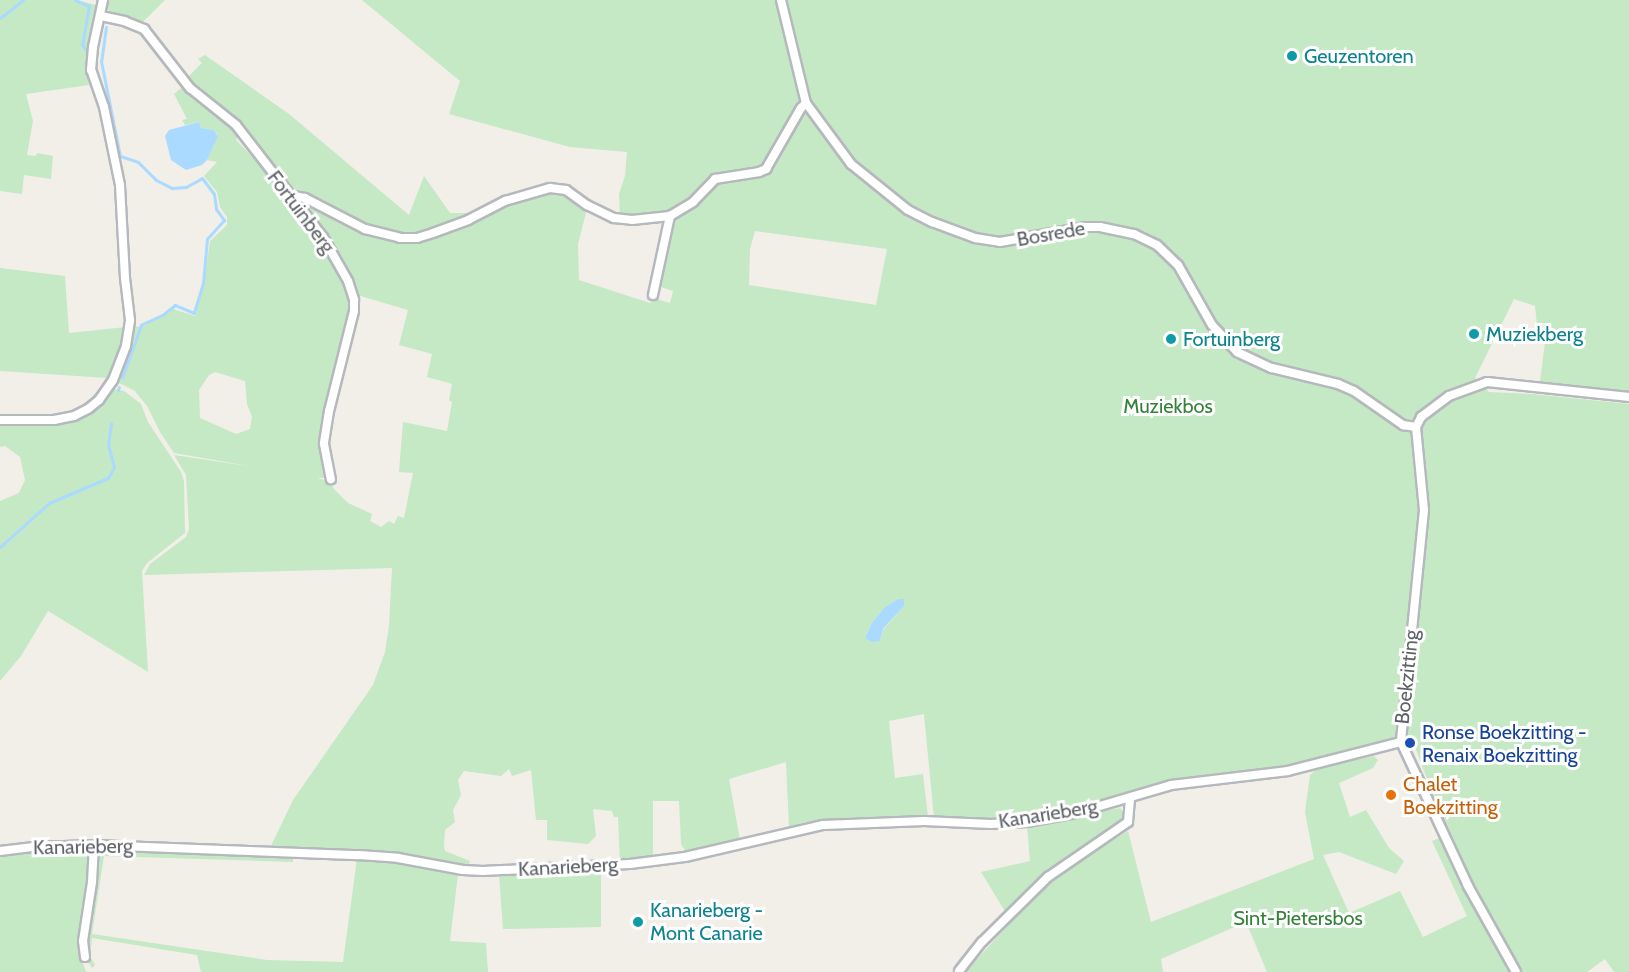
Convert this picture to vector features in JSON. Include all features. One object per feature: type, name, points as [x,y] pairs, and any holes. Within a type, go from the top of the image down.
[{"type":"street","points":[[0,420],[54,420],[74,416],[88,409],[99,400],[113,380],[126,346],[130,320],[125,278],[122,193],[106,116],[91,70],[93,47],[103,0]]},
{"type":"street","name":"Bosrede","points":[[781,0],[806,103],[858,171],[915,214],[975,238],[1000,242],[1084,227],[1119,230],[1148,240],[1163,250],[1178,265],[1212,325],[1237,352],[1272,368],[1338,384],[1403,425],[1416,427]]},
{"type":"street","name":"Fortuinberg","points":[[101,16],[124,21],[144,29],[190,88],[236,125],[293,196],[334,254],[354,300],[351,325],[325,433],[325,455],[331,479]]},
{"type":"street","points":[[293,196],[305,198],[365,229],[400,238],[417,238],[433,233],[468,220],[505,201],[550,188],[566,190],[587,205],[614,218],[632,220],[670,216],[686,208],[715,179],[766,169],[806,103]]},
{"type":"street","points":[[653,296],[670,216]]},
{"type":"street","points":[[1416,427],[1421,417],[1449,396],[1487,382],[1629,397]]},
{"type":"street","name":"Boekzitting","points":[[1416,427],[1424,510],[1401,742],[1468,886],[1516,972]]},
{"type":"street","points":[[959,971],[982,942],[1048,878],[1128,822],[1130,799],[1171,785],[1288,771],[1401,742]]},
{"type":"street","name":"Kanarieberg","points":[[0,851],[41,846],[94,845],[387,857],[463,870],[488,871],[669,859],[823,825],[924,821],[991,824],[1027,822],[1076,813],[1130,799]]},
{"type":"street","points":[[85,957],[83,941],[93,882],[94,845]]},
{"type":"green space","points":[[0,0],[77,0],[99,6],[87,50],[86,71],[89,85],[26,94],[33,121],[27,155],[36,156],[37,153],[53,156],[51,179],[24,175],[22,194],[0,191]]},
{"type":"green space","points":[[106,0],[165,0],[141,24],[112,14],[106,7]]},
{"type":"green space","name":"Muziekbos","points":[[362,0],[1629,0],[1629,393],[1540,382],[1545,342],[1537,325],[1535,306],[1514,299],[1475,378],[1489,392],[1629,404],[1629,972],[1614,972],[1605,959],[1587,972],[1267,972],[1246,922],[1161,959],[1163,972],[965,972],[1039,892],[1065,871],[1128,831],[1151,922],[1314,859],[1305,812],[1310,775],[1318,768],[1374,756],[1378,760],[1373,768],[1339,783],[1350,817],[1366,810],[1389,848],[1404,861],[1396,874],[1339,852],[1323,855],[1349,913],[1400,891],[1423,937],[1467,916],[1432,841],[1448,835],[1411,736],[1290,766],[1174,782],[1084,807],[992,823],[934,818],[924,714],[889,721],[895,778],[923,774],[928,817],[806,822],[789,827],[786,762],[729,779],[740,840],[686,852],[681,844],[679,801],[653,801],[653,859],[620,862],[618,817],[614,817],[612,811],[593,809],[596,836],[588,844],[547,840],[547,820],[536,820],[531,770],[512,776],[509,769],[501,776],[464,771],[458,780],[461,795],[453,810],[455,822],[445,830],[444,846],[445,851],[470,861],[468,868],[407,857],[270,848],[293,800],[373,685],[385,652],[389,626],[392,568],[144,575],[150,564],[186,537],[189,529],[186,475],[174,455],[261,468],[174,453],[147,406],[135,391],[119,383],[118,379],[128,350],[132,327],[144,326],[173,309],[195,316],[204,284],[210,241],[227,225],[227,217],[220,207],[217,192],[204,176],[217,162],[207,160],[218,135],[214,130],[201,128],[199,122],[185,125],[182,120],[187,119],[174,94],[188,82],[186,79],[202,63],[198,59],[205,55],[289,114],[409,215],[424,176],[450,213],[474,213],[438,230],[407,237],[361,226],[316,201],[315,205],[342,221],[376,236],[394,240],[431,237],[516,199],[541,192],[559,191],[587,209],[578,244],[579,280],[650,303],[652,298],[670,303],[673,291],[658,286],[672,219],[692,206],[717,182],[714,178],[694,199],[670,213],[620,217],[619,194],[625,176],[627,152],[570,147],[449,114],[460,81]],"holes":[[[238,137],[288,190],[329,243],[357,295],[408,310],[399,345],[432,354],[427,377],[452,384],[449,400],[452,402],[447,431],[403,422],[399,472],[413,473],[404,518],[398,516],[394,524],[389,521],[381,527],[370,521],[372,514],[348,503],[334,489],[331,482],[317,478],[327,478],[322,432],[351,316],[351,296],[321,239],[287,193],[236,140]],[[755,231],[887,249],[876,305],[749,285],[750,249]],[[215,372],[245,381],[247,404],[252,417],[250,429],[236,434],[200,418],[199,390],[209,375]],[[898,599],[904,599],[904,606],[883,630],[880,641],[865,638],[872,623],[885,607]]]},
{"type":"green space","points":[[0,268],[65,276],[69,333],[126,327],[115,369],[95,401],[67,416],[0,418],[0,416],[58,415],[76,410],[90,401],[108,378],[0,371]]},
{"type":"green space","points":[[113,389],[124,391],[141,404],[148,422],[181,472],[184,481],[185,533],[147,563],[142,571],[148,672],[48,611],[21,656],[0,681],[0,501],[19,493],[25,480],[20,457],[5,446],[0,447],[0,426],[24,426],[75,420],[103,406]]},
{"type":"green space","points":[[1120,808],[1125,814],[1125,820],[1006,913],[981,872],[1030,861],[1027,826]]},
{"type":"green space","points":[[76,849],[87,852],[90,862],[79,951],[86,972],[0,972],[0,855],[39,850]]},
{"type":"green space","points":[[105,850],[293,858],[293,862],[104,856],[92,934],[267,960],[343,962],[357,859],[411,864],[458,874],[450,941],[486,943],[488,972],[201,972],[197,955],[92,938],[90,956],[95,965],[92,968],[88,961],[86,941],[98,857]]},
{"type":"green space","points":[[551,870],[601,871],[601,927],[503,929],[499,875]]},
{"type":"water","points":[[199,122],[201,128],[214,130],[218,136],[207,160],[202,165],[186,170],[171,160],[165,136],[169,130]]},
{"type":"water","points":[[898,599],[904,599],[904,606],[883,629],[880,641],[872,642],[865,638],[872,623],[885,607]]},
{"type":"waterway","points":[[0,18],[23,0]]},
{"type":"waterway","points":[[75,0],[89,6],[82,44],[85,49]]},
{"type":"waterway","points":[[106,27],[101,61],[120,156],[138,162],[156,180],[172,188],[186,187],[202,178],[214,194],[216,209],[224,220],[207,239],[203,283],[194,313],[175,305],[162,315],[141,325],[122,378]]},
{"type":"waterway","points":[[0,547],[49,503],[108,478],[114,467],[108,445],[111,423]]},
{"type":"place","name":"Geuzentoren","points":[[1292,56]]},
{"type":"place","name":"Muziekberg","points":[[1474,334]]},
{"type":"place","name":"Fortuinberg","points":[[1171,339]]},
{"type":"place","name":"Ronse Boekzitting - Renaix Boekzitting","points":[[1410,743]]},
{"type":"place","name":"Chalet Boekzitting","points":[[1391,795]]},
{"type":"place","name":"Kanarieberg - Mont Canarie","points":[[638,922]]},
{"type":"park label","name":"Sint-Pietersbos","points":[[1298,918]]}]
